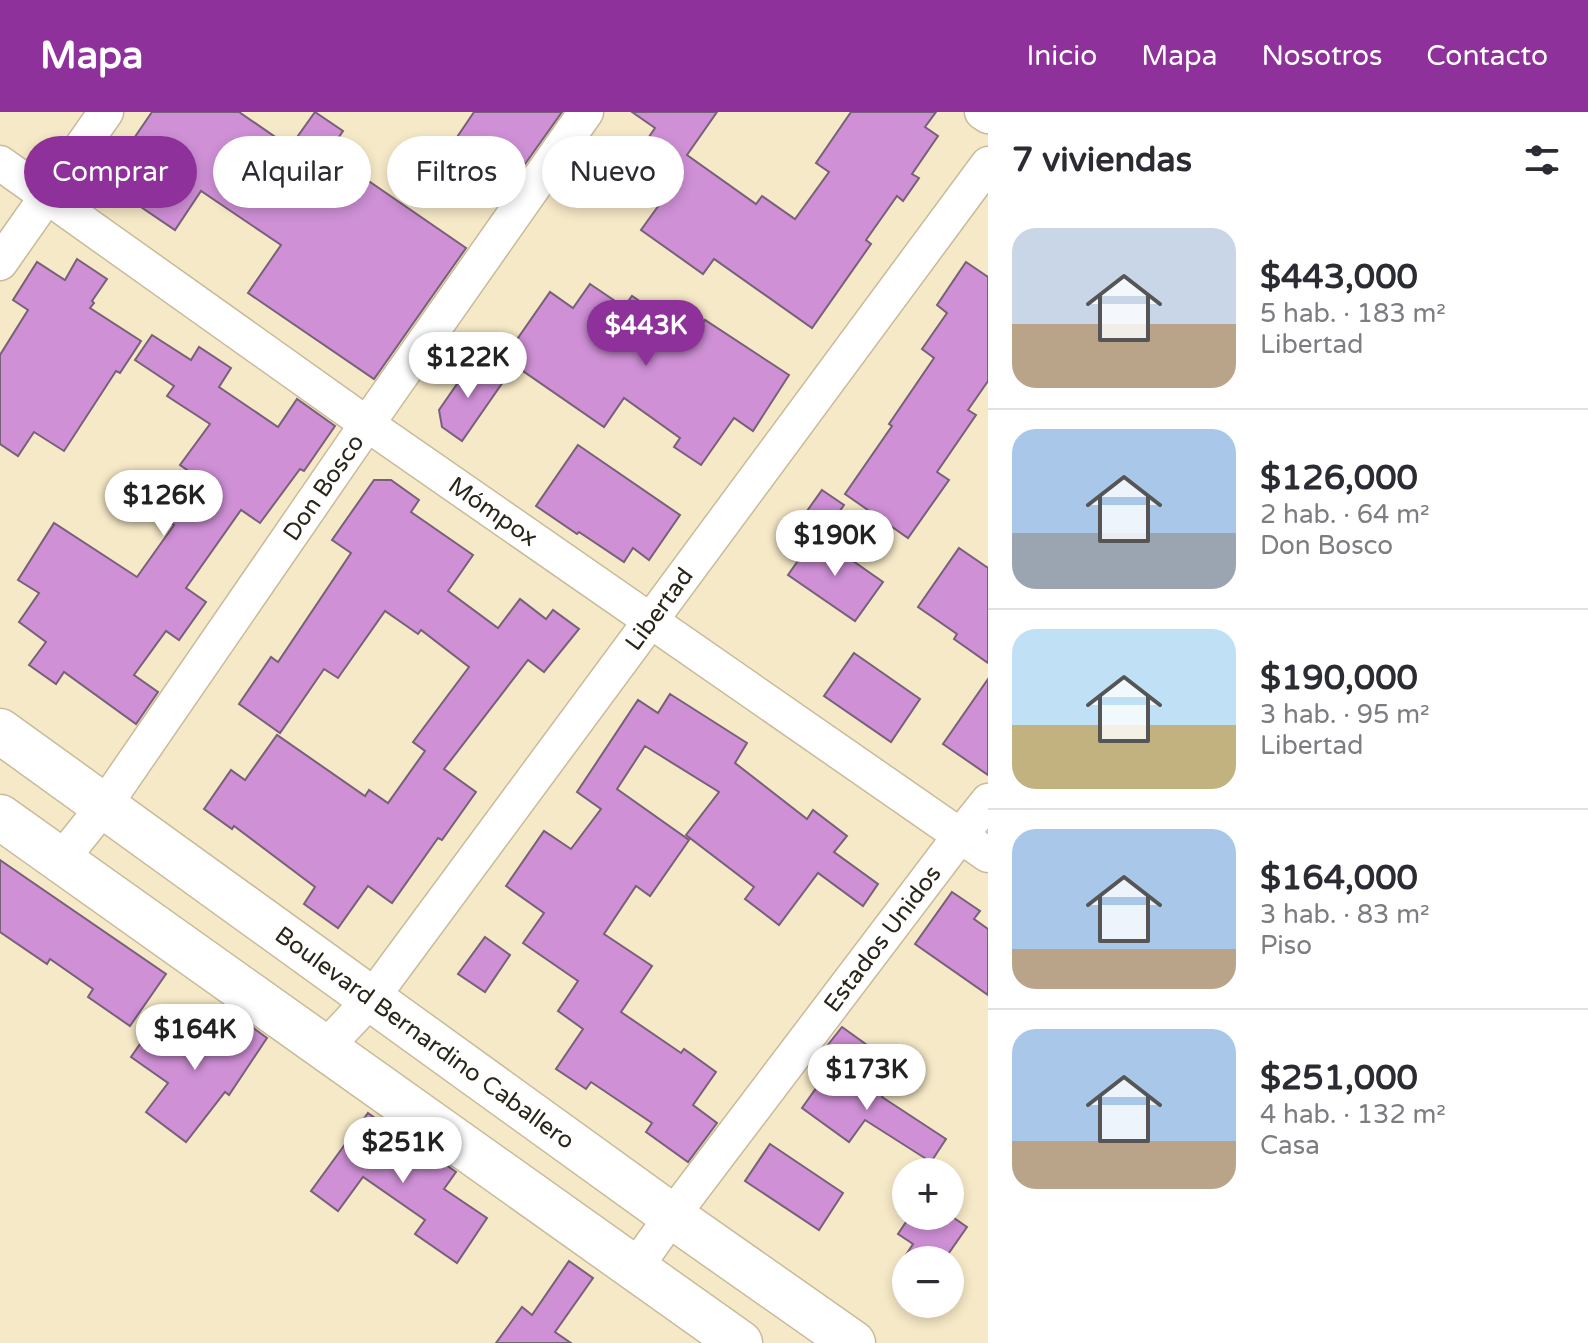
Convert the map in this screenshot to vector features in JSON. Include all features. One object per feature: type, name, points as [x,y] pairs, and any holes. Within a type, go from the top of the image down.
[{"type":"main road","name":"Boulevard Bernardino Caballero","points":[[0,731],[853,1343]]},
{"type":"main road","points":[[0,817],[740,1343]]},
{"type":"street","points":[[89,136],[106,112]]},
{"type":"street","name":"Don Bosco","points":[[61,860],[104,806],[586,112]]},
{"type":"street","points":[[982,112],[988,116]]},
{"type":"street","name":"Mómpox","points":[[0,163],[24,179]]},
{"type":"street","name":"Libertad","points":[[325,1048],[371,999],[988,164]]},
{"type":"street","points":[[0,263],[38,208]]},
{"type":"street","name":"Mómpox","points":[[65,208],[367,424],[988,855]]},
{"type":"street","name":"Estados Unidos","points":[[635,1268],[988,801]]},
{"type":"building","points":[[152,112],[239,112],[274,136],[213,136],[213,199],[201,191],[197,197],[197,136],[136,136]]},
{"type":"building","points":[[315,112],[343,131],[340,136],[298,136]]},
{"type":"building","points":[[474,112],[562,112],[526,163],[526,136],[458,136]]},
{"type":"building","points":[[632,112],[717,112],[687,155],[756,204],[762,196],[795,219],[829,172],[816,163],[851,112],[936,112],[925,127],[938,136],[912,174],[919,178],[903,201],[897,196],[866,240],[871,244],[812,328],[714,259],[703,274],[641,230],[657,208],[684,208],[684,136],[650,136],[655,128]]},
{"type":"building","points":[[371,183],[387,194],[387,208],[408,208],[466,248],[374,379],[248,293],[281,245],[226,208],[371,208]]},
{"type":"building","points":[[142,208],[190,208],[175,230]]},
{"type":"building","points":[[77,259],[107,279],[90,308],[141,341],[120,373],[116,371],[64,451],[34,432],[18,456],[0,444],[0,355],[28,310],[13,300],[37,262],[65,280]]},
{"type":"building","points":[[966,262],[988,277],[988,381],[968,410],[976,415],[937,472],[949,480],[908,538],[845,494],[934,358],[922,349],[947,313],[937,305]]},
{"type":"building","points":[[590,284],[624,307],[632,296],[693,338],[705,320],[789,375],[753,431],[734,418],[701,465],[674,447],[680,438],[624,398],[604,427],[504,358],[550,292],[573,308]]},
{"type":"building","points":[[152,335],[191,360],[199,347],[231,368],[219,387],[278,427],[297,399],[335,426],[304,471],[300,469],[260,523],[241,510],[186,588],[206,602],[179,640],[166,631],[134,675],[158,692],[136,724],[64,672],[56,684],[29,665],[46,642],[19,622],[39,593],[18,580],[54,523],[137,577],[174,525],[160,515],[190,472],[180,465],[210,424],[167,396],[174,386],[135,360]]},
{"type":"building","points":[[473,361],[503,382],[462,441],[442,427],[439,410]]},
{"type":"building","points":[[578,445],[680,515],[649,560],[633,548],[624,562],[536,506]]},
{"type":"building","points":[[374,480],[391,480],[419,500],[411,512],[473,555],[448,591],[498,628],[520,599],[546,619],[553,610],[579,629],[544,672],[528,660],[444,769],[476,792],[442,840],[438,838],[392,903],[368,886],[338,928],[304,904],[315,887],[234,826],[232,829],[204,809],[231,770],[245,780],[277,735],[365,796],[369,790],[388,803],[425,751],[413,742],[469,667],[421,630],[418,634],[385,611],[338,678],[324,669],[280,733],[239,704],[271,657],[278,662],[351,553],[332,540]]},
{"type":"building","points":[[822,490],[844,505],[824,534],[802,518]]},
{"type":"building","points":[[816,535],[883,582],[855,621],[788,575]]},
{"type":"building","points":[[959,548],[988,568],[988,663],[954,639],[957,634],[918,607]]},
{"type":"building","points":[[854,653],[920,699],[891,742],[824,696]]},
{"type":"building","points":[[988,679],[988,775],[943,744]]},
{"type":"building","points":[[670,694],[747,743],[735,763],[807,819],[813,810],[847,836],[834,852],[878,884],[863,906],[818,873],[779,925],[745,899],[754,887],[686,835],[719,792],[645,746],[617,789],[689,840],[650,896],[636,886],[604,934],[652,966],[621,1012],[681,1053],[684,1049],[716,1072],[693,1105],[717,1123],[688,1162],[646,1132],[652,1123],[591,1082],[586,1089],[556,1069],[583,1029],[558,1011],[578,981],[523,943],[544,913],[506,886],[544,831],[571,849],[601,809],[577,792],[638,700],[658,713]]},
{"type":"building","points":[[0,860],[166,974],[130,1026],[88,997],[93,989],[50,959],[47,964],[0,932]]},
{"type":"building","points":[[952,892],[980,911],[974,919],[988,929],[988,995],[915,944]]},
{"type":"building","points":[[485,937],[510,955],[485,992],[458,974]]},
{"type":"building","points":[[237,1016],[267,1038],[229,1095],[225,1092],[186,1142],[146,1112],[168,1083],[131,1057],[158,1018],[208,1052]]},
{"type":"building","points":[[842,1027],[867,1045],[848,1069],[823,1051]]},
{"type":"building","points":[[836,1060],[882,1097],[946,1139],[934,1158],[925,1158],[865,1120],[849,1142],[802,1108]]},
{"type":"building","points":[[368,1113],[456,1172],[444,1189],[487,1218],[457,1263],[415,1234],[425,1220],[363,1177],[338,1211],[311,1191]]},
{"type":"building","points":[[770,1144],[843,1193],[819,1230],[745,1181]]},
{"type":"building","points":[[964,1225],[967,1227],[954,1246],[912,1246],[898,1234],[901,1230],[964,1230]]},
{"type":"building","points":[[569,1261],[593,1278],[555,1332],[571,1343],[496,1343],[522,1307],[532,1315]]}]
